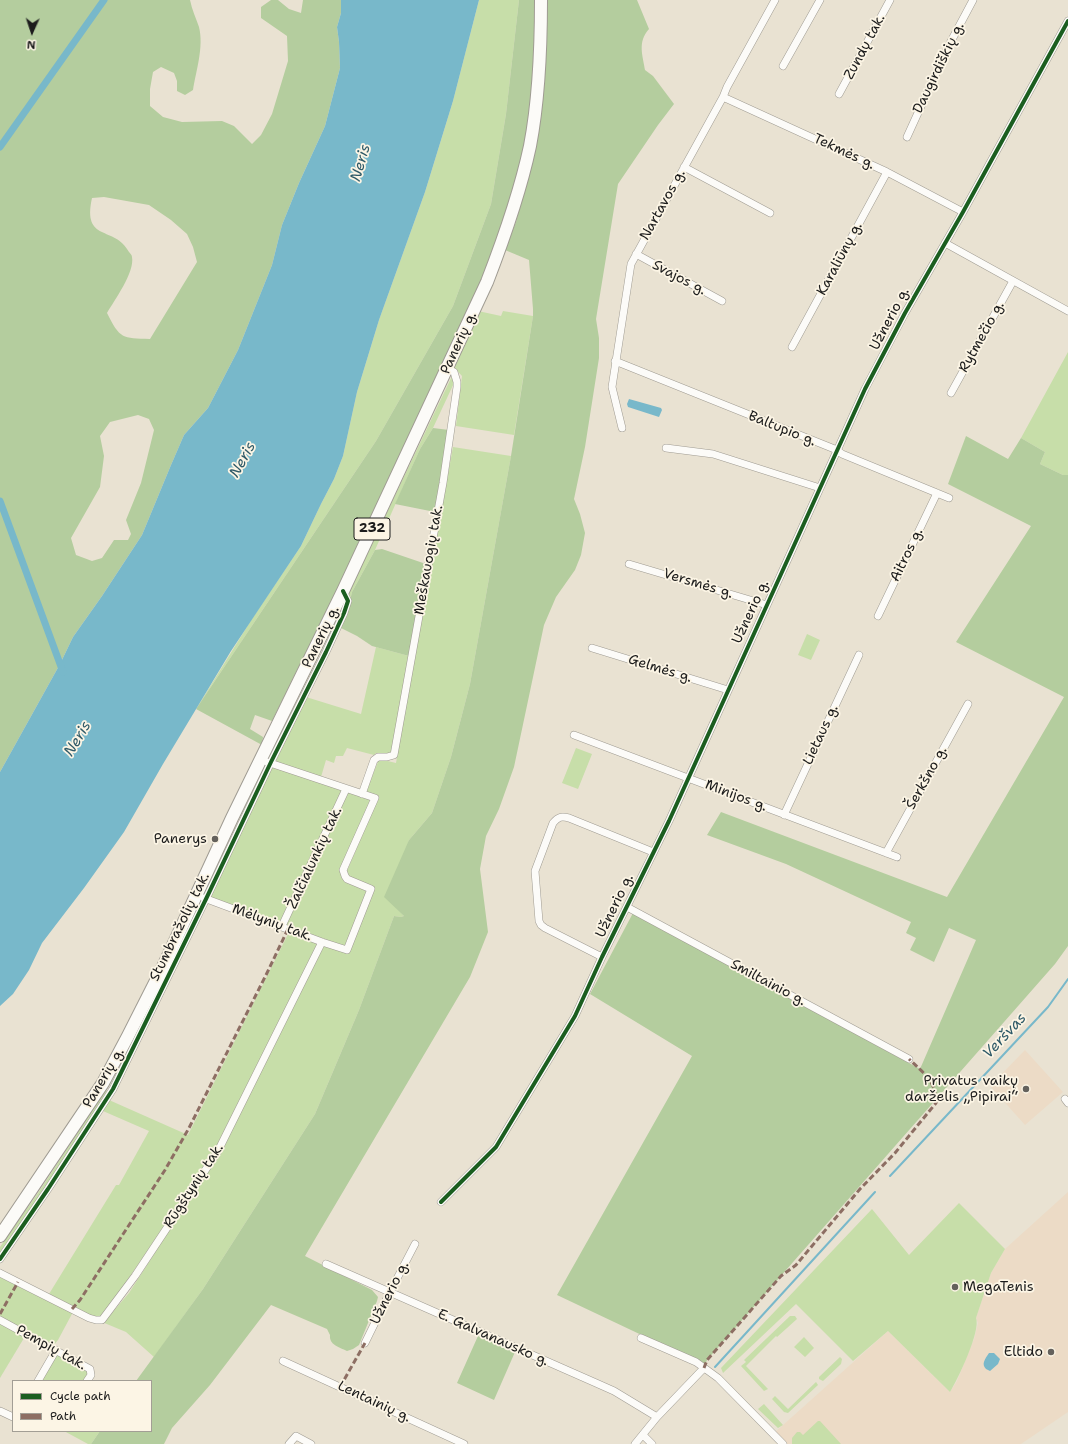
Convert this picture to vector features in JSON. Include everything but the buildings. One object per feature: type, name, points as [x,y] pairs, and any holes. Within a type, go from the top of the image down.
[{"type":"main road","name":"Panerių g.","points":[[0,1236],[102,1083],[202,897],[232,818],[266,761],[343,591],[487,282],[504,238],[523,176],[533,123],[539,58],[541,0]]},
{"type":"street","name":"Nartavos g.","points":[[622,428],[612,387],[631,264],[723,97],[726,87],[775,0]]},
{"type":"street","points":[[783,66],[820,0]]},
{"type":"street","name":"Zundų tak.","points":[[839,94],[890,0]]},
{"type":"street","name":"Daugirdiškių g.","points":[[907,137],[948,47],[973,0]]},
{"type":"street","name":"Užnerio g.","points":[[441,1202],[496,1147],[575,1016],[602,957],[654,852],[869,382],[905,313],[963,212],[1068,21]]},
{"type":"street","name":"Tekmės g.","points":[[723,97],[887,172],[963,212]]},
{"type":"street","points":[[684,167],[770,213]]},
{"type":"street","name":"Karaliūnų g.","points":[[792,347],[887,172]]},
{"type":"street","points":[[945,243],[1068,311]]},
{"type":"street","name":"Svajos g.","points":[[636,254],[722,301]]},
{"type":"street","name":"Rytmečio g.","points":[[951,394],[1013,281]]},
{"type":"street","name":"Baltupio g.","points":[[615,361],[837,450],[842,454],[949,498]]},
{"type":"street","name":"Meškauogių tak.","points":[[362,794],[374,760],[378,757],[394,755],[443,484],[457,387],[454,372],[447,368]]},
{"type":"street","points":[[666,448],[713,454],[820,488]]},
{"type":"street","name":"Aitros g.","points":[[878,616],[937,493]]},
{"type":"street","name":"Versmės g.","points":[[629,564],[767,605]]},
{"type":"street","name":"Gelmės g.","points":[[592,648],[728,690]]},
{"type":"street","name":"Lietaus g.","points":[[784,814],[859,655]]},
{"type":"street","name":"Šerkšno g.","points":[[886,853],[968,704]]},
{"type":"street","name":"Minijos g.","points":[[574,735],[897,857]]},
{"type":"street","points":[[266,761],[362,794]]},
{"type":"street","name":"Žalčialunkių tak.","points":[[282,926],[346,789]]},
{"type":"street","name":"Mėlynių tak.","points":[[202,897],[347,950],[372,889],[347,879],[344,876],[344,870],[375,798],[362,794]]},
{"type":"street","points":[[602,957],[545,928],[539,921],[535,872],[553,823],[562,816],[654,852]]},
{"type":"street","name":"Stumbražolių tak.","points":[[0,1258],[48,1189],[113,1089],[202,897]]},
{"type":"street","name":"Smiltainio g.","points":[[627,907],[909,1059]]},
{"type":"street","name":"Rūgštynių tak.","points":[[0,1273],[89,1318],[102,1320],[135,1276],[218,1151],[322,942]]},
{"type":"street","name":"Užnerio g.","points":[[365,1343],[415,1244]]},
{"type":"street","name":"E. Galvanausko g.","points":[[326,1264],[602,1386],[657,1418]]},
{"type":"street","name":"Pempių tak.","points":[[0,1320],[90,1369],[91,1375],[88,1380]]},
{"type":"street","points":[[641,1338],[696,1362],[722,1382],[783,1444]]},
{"type":"street","points":[[39,1380],[56,1350]]},
{"type":"street","name":"Lentainių g.","points":[[283,1361],[464,1444]]},
{"type":"street","points":[[634,1444],[704,1368]]},
{"type":"street","points":[[0,1411],[12,1417]]},
{"type":"street","points":[[643,1435],[652,1444]]},
{"type":"street","points":[[289,1444],[296,1436],[311,1444]]},
{"type":"shaded area","name":"Privatus vaikų darželis „Pipirai“","points":[[1025,1050],[1063,1092],[1025,1125],[990,1086]]},
{"type":"shaded area","points":[[1068,1192],[1068,1412],[1021,1444],[783,1444],[773,1434],[888,1331],[950,1392],[957,1381],[974,1339],[978,1323],[976,1318],[991,1273],[1005,1249]]},
{"type":"green space","points":[[0,0],[190,0],[199,27],[201,43],[193,90],[185,95],[177,91],[177,81],[174,73],[161,67],[153,72],[150,89],[150,106],[163,117],[182,122],[222,121],[234,126],[252,144],[261,135],[272,114],[288,61],[287,36],[261,18],[261,7],[271,0],[278,0],[289,9],[301,13],[303,0],[341,0],[341,13],[337,27],[340,68],[325,126],[282,225],[272,265],[238,350],[208,408],[184,435],[142,535],[73,637],[60,664],[0,772]],"holes":[[[104,197],[149,205],[171,220],[187,234],[193,247],[197,262],[150,339],[133,338],[123,335],[115,328],[107,313],[127,278],[132,263],[132,257],[123,244],[116,238],[96,228],[92,222],[90,212],[92,198]],[[138,415],[149,419],[154,430],[141,483],[126,520],[131,534],[128,540],[114,540],[102,558],[92,561],[76,555],[71,538],[100,487],[104,456],[100,436],[110,422]]]},
{"type":"green space","points":[[479,0],[519,0],[506,114],[491,204],[453,306],[376,441],[196,709],[250,622],[301,546],[334,479],[343,456],[357,392],[379,320],[425,192],[453,101]]},
{"type":"green space","points":[[519,0],[537,0],[534,72],[529,124],[521,163],[496,248],[443,365],[337,589],[272,721],[255,715],[250,729],[263,737],[262,745],[196,709],[376,441],[453,306],[491,204],[506,114]]},
{"type":"green space","points":[[547,0],[637,0],[649,29],[645,34],[642,44],[645,70],[653,76],[674,104],[618,184],[596,319],[599,338],[599,358],[585,447],[574,499],[585,533],[581,555],[575,570],[556,597],[544,625],[514,767],[499,809],[486,836],[480,869],[488,932],[470,977],[305,1256],[372,1290],[378,1297],[377,1301],[359,1345],[347,1351],[338,1347],[331,1341],[327,1329],[271,1305],[210,1385],[172,1428],[164,1444],[91,1444],[99,1432],[152,1432],[152,1380],[137,1380],[203,1289],[315,1114],[359,1010],[394,916],[404,916],[384,897],[409,840],[432,813],[451,757],[470,684],[511,456],[533,309],[529,260],[505,250],[516,222],[536,144],[544,77]]},
{"type":"green space","points":[[478,311],[501,316],[503,311],[533,316],[514,435],[456,426],[462,376],[452,365]]},
{"type":"green space","points":[[1068,352],[1068,475],[1063,475],[1040,464],[1045,452],[1021,438]]},
{"type":"green space","points":[[453,374],[454,383],[433,428],[420,449],[375,550],[352,592],[351,597],[348,594]]},
{"type":"green space","points":[[433,428],[449,430],[435,512],[395,504],[420,449]]},
{"type":"green space","points":[[966,436],[1008,459],[1021,438],[1045,452],[1040,464],[1063,475],[1068,475],[1068,946],[1055,964],[707,1360],[705,1365],[557,1295],[692,1056],[590,994],[633,913],[920,1069],[976,940],[949,928],[934,962],[910,950],[916,938],[906,933],[911,922],[786,864],[707,835],[721,812],[947,897],[1064,697],[956,642],[1031,526],[948,484]]},
{"type":"green space","points":[[453,447],[511,456],[470,684],[451,757],[432,813],[409,840],[396,907],[404,916],[394,916],[359,1010],[315,1114],[203,1289],[154,1357],[126,1332],[102,1322],[104,1322],[129,1293],[226,1142],[324,945],[347,952],[374,890],[348,876],[346,873],[379,796],[366,792],[379,759],[396,763]]},
{"type":"green space","points":[[382,549],[426,564],[409,656],[372,646],[339,627],[349,605],[352,592],[375,550]]},
{"type":"green space","points":[[807,634],[820,640],[811,660],[798,655]]},
{"type":"green space","points":[[376,647],[409,656],[392,752],[388,755],[376,753],[374,755],[347,748],[343,756],[336,756],[334,763],[326,760],[321,777],[275,762],[306,697],[361,714]]},
{"type":"green space","points":[[576,748],[592,754],[578,789],[562,783]]},
{"type":"green space","points":[[271,767],[342,789],[282,924],[210,897]]},
{"type":"green space","points":[[347,792],[369,799],[370,801],[342,874],[368,890],[345,947],[284,926]]},
{"type":"green space","points":[[288,934],[292,934],[318,944],[212,1156],[103,1316],[95,1318],[49,1294],[116,1185],[119,1185],[149,1131],[103,1111],[109,1100],[188,1135]]},
{"type":"green space","points":[[106,1090],[107,1092],[68,1154],[0,1253],[0,1247],[38,1193]]},
{"type":"green space","points":[[959,1203],[1005,1249],[991,1273],[976,1318],[977,1324],[972,1344],[950,1392],[888,1331],[853,1361],[796,1304],[723,1373],[721,1368],[872,1209],[909,1255]]},
{"type":"green space","points":[[0,1275],[73,1312],[58,1340],[53,1346],[27,1333],[0,1378]]},
{"type":"green space","points":[[790,1316],[795,1316],[797,1319],[777,1337],[776,1336],[746,1366],[768,1389],[764,1391],[741,1366],[746,1362],[744,1360]]},
{"type":"green space","points":[[478,1336],[515,1352],[494,1400],[457,1383]]},
{"type":"green space","points":[[804,1337],[814,1348],[805,1357],[794,1347]]},
{"type":"green space","points":[[55,1354],[58,1354],[89,1369],[89,1374],[86,1380],[41,1380]]},
{"type":"green space","points":[[840,1357],[842,1359],[841,1364],[823,1381],[819,1379],[819,1377]]},
{"type":"green space","points":[[816,1382],[818,1385],[788,1413],[784,1412],[772,1399],[775,1396],[788,1409]]},
{"type":"green space","points":[[764,1404],[783,1425],[778,1428],[758,1409]]},
{"type":"green space","points":[[818,1421],[820,1421],[841,1444],[792,1444],[792,1438],[797,1432],[800,1432],[803,1435]]},
{"type":"green space","points":[[66,1432],[99,1432],[91,1444],[88,1444]]},
{"type":"water","name":"Neris","points":[[341,0],[479,0],[453,101],[425,192],[379,320],[357,392],[343,456],[334,479],[301,546],[231,651],[124,832],[42,943],[29,970],[13,994],[0,1006],[0,772],[60,664],[73,637],[142,535],[184,435],[208,408],[238,350],[272,265],[282,225],[325,126],[340,68],[337,27],[341,13]]},
{"type":"water","points":[[629,399],[661,408],[662,410],[659,417],[628,407],[627,404]]},
{"type":"water","points":[[989,1353],[994,1353],[1000,1359],[998,1364],[990,1371],[986,1369],[984,1365],[984,1361]]},
{"type":"waterway","points":[[0,147],[104,0]]},
{"type":"waterway","points":[[0,501],[63,672]]},
{"type":"waterway","name":"Veršvas","points":[[890,1176],[1048,1007],[1068,979]]},
{"type":"waterway","points":[[715,1367],[875,1192]]},
{"type":"marked path","points":[[72,1309],[80,1300],[165,1170],[189,1128],[288,929]]},
{"type":"marked path","points":[[704,1368],[707,1360],[781,1276],[796,1265],[860,1189],[895,1153],[936,1103],[934,1089],[928,1078],[909,1059]]},
{"type":"marked path","points":[[0,1314],[18,1282]]},
{"type":"marked path","points":[[340,1387],[365,1343]]},
{"type":"cycle path","points":[[441,1202],[496,1147],[575,1016],[602,957],[669,821],[865,389],[905,313],[963,212],[1068,21]]},
{"type":"cycle path","points":[[0,1259],[48,1189],[113,1089],[271,762],[326,652],[348,601],[343,591]]},
{"type":"place","name":"Panerys","points":[[215,839]]},
{"type":"place","name":"Privatus vaikų darželis „Pipirai“","points":[[1026,1089]]},
{"type":"place","name":"MegaTenis","points":[[955,1287]]},
{"type":"place","name":"Eltido","points":[[1051,1352]]}]
